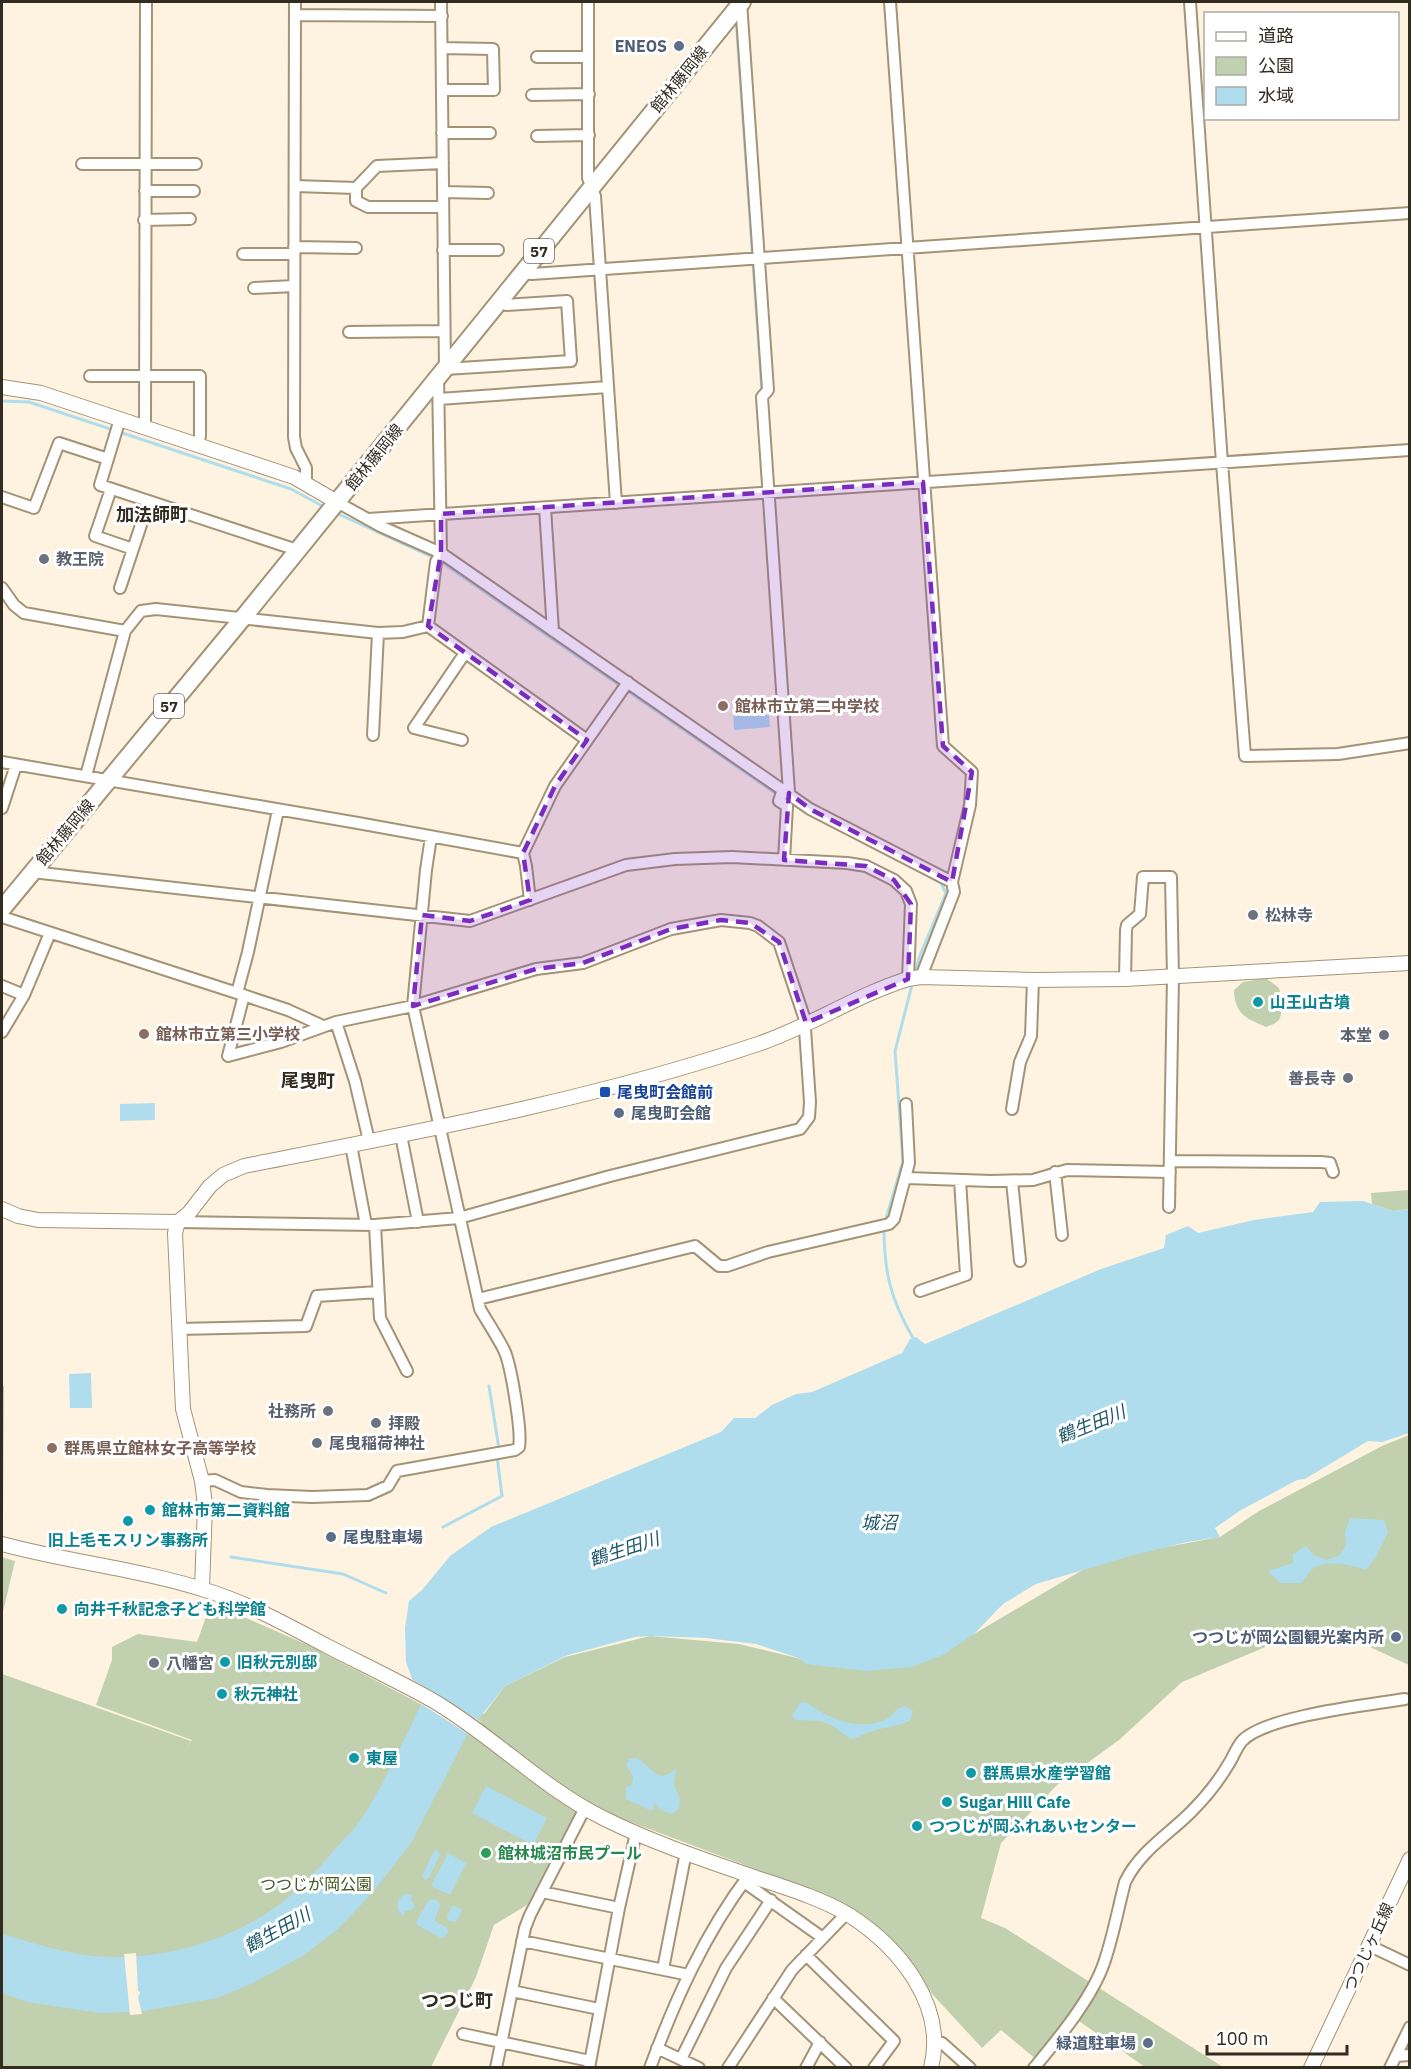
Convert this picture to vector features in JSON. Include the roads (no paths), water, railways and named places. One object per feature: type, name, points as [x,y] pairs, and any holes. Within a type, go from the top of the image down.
[{"type":"main road","name":"館林藤岡線","points":[[2,909],[242,620],[741,2]]},
{"type":"street","points":[[145,427],[146,2]]},
{"type":"street","points":[[295,2],[294,437],[296,448],[306,468],[306,483]]},
{"type":"street","points":[[428,626],[436,562],[441,553],[439,399],[444,331],[444,250],[441,2]]},
{"type":"street","points":[[588,2],[588,178],[595,196],[616,503]]},
{"type":"street","points":[[741,2],[768,390],[762,397],[786,791],[779,801],[787,806],[784,860]]},
{"type":"street","points":[[890,2],[943,746],[972,772],[970,805],[952,882],[954,892],[915,978]]},
{"type":"street","points":[[1190,2],[1245,756],[1338,754],[1410,743]]},
{"type":"street","points":[[295,15],[442,16]]},
{"type":"street","points":[[442,48],[494,49],[494,90],[442,90]]},
{"type":"street","points":[[537,57],[587,57]]},
{"type":"street","points":[[532,95],[589,94]]},
{"type":"street","points":[[442,133],[490,133]]},
{"type":"street","points":[[537,136],[589,135]]},
{"type":"street","points":[[82,165],[196,164]]},
{"type":"street","points":[[443,164],[377,166],[356,188],[356,201],[368,207],[443,207]]},
{"type":"street","points":[[295,186],[356,188]]},
{"type":"street","points":[[145,191],[194,191]]},
{"type":"street","points":[[443,192],[488,193]]},
{"type":"street","points":[[522,273],[600,270],[1410,213]]},
{"type":"street","points":[[144,220],[190,219]]},
{"type":"street","points":[[243,254],[356,248]]},
{"type":"street","points":[[444,250],[498,250]]},
{"type":"street","points":[[254,288],[294,286]]},
{"type":"street","points":[[441,372],[570,361],[567,301],[506,305],[499,301]]},
{"type":"street","points":[[349,332],[444,331]]},
{"type":"street","points":[[90,376],[200,376],[198,445]]},
{"type":"street","points":[[2,387],[41,393],[294,477],[368,519],[441,553],[810,809],[952,882]]},
{"type":"street","points":[[439,399],[608,387]]},
{"type":"street","points":[[120,419],[100,484],[297,550]]},
{"type":"street","points":[[2,497],[34,508],[58,443],[108,459]]},
{"type":"street","points":[[368,519],[1410,450]]},
{"type":"street","points":[[111,489],[95,536],[133,549]]},
{"type":"street","points":[[120,588],[149,501]]},
{"type":"street","points":[[545,508],[553,631]]},
{"type":"street","points":[[2,588],[14,605],[24,613],[125,631]]},
{"type":"street","points":[[86,776],[125,631],[141,611],[152,609],[378,633],[403,632],[428,626],[587,740]]},
{"type":"street","points":[[373,735],[378,633]]},
{"type":"street","points":[[462,740],[414,728],[465,653]]},
{"type":"street","points":[[530,900],[526,866],[522,854],[555,786],[628,682]]},
{"type":"street","points":[[2,762],[522,854]]},
{"type":"street","points":[[2,807],[16,765]]},
{"type":"street","points":[[2,1209],[18,1216],[38,1220],[370,1225],[459,1218],[610,1176],[800,1129],[809,1117],[810,1102],[804,1029],[806,1023],[779,942],[758,926],[732,920],[695,923],[671,929],[583,963],[536,969],[413,1006],[336,1022],[280,1042],[228,1056],[278,810]]},
{"type":"street","points":[[202,1481],[215,1480],[241,1492],[267,1495],[312,1497],[368,1495],[388,1486],[397,1471],[515,1450],[519,1447],[517,1408],[505,1352],[480,1309],[413,1006],[431,837]]},
{"type":"street","points":[[32,872],[470,921],[626,865],[675,859],[732,857],[847,862],[866,866],[894,880],[906,891],[911,904],[915,978]]},
{"type":"street","points":[[1125,979],[1126,930],[1127,925],[1140,914],[1143,877],[1171,877],[1173,977],[1169,1207]]},
{"type":"street","points":[[2,917],[288,1010],[323,1026]]},
{"type":"street","points":[[2,1032],[24,995],[50,933]]},
{"type":"street","points":[[202,1589],[205,1505],[202,1481],[183,1409],[175,1233],[178,1222],[189,1213],[210,1186],[230,1171],[244,1166],[439,1127],[675,1069],[757,1044],[915,978],[1125,979],[1410,963]]},
{"type":"street","points":[[1012,1109],[1020,1062],[1031,1036],[1033,980]]},
{"type":"street","points":[[2,986],[24,995]]},
{"type":"street","points":[[336,1022],[355,1081],[369,1141]]},
{"type":"street","points":[[478,1299],[695,1246],[719,1266],[727,1266],[768,1252],[884,1225],[894,1220],[907,1178],[910,1152],[906,1104]]},
{"type":"street","points":[[401,1135],[418,1222]]},
{"type":"street","points":[[351,1145],[370,1225],[380,1318],[407,1371]]},
{"type":"street","points":[[907,1178],[1033,1180],[1067,1170],[1321,1162],[1330,1163],[1333,1172]]},
{"type":"street","points":[[1055,1172],[1062,1235]]},
{"type":"street","points":[[920,1291],[966,1275],[960,1180]]},
{"type":"street","points":[[1012,1180],[1020,1261]]},
{"type":"street","points":[[179,1329],[306,1326],[317,1296],[378,1292]]},
{"type":"street","points":[[2,1544],[202,1589],[268,1615],[464,1719],[543,1781],[585,1808],[636,1833],[746,1879],[806,1895],[846,1914],[884,1942],[909,1972],[927,2001],[934,2026],[935,2041],[931,2067]]},
{"type":"street","points":[[1034,2067],[1062,2035],[1103,1965],[1125,1882],[1131,1870],[1140,1857],[1178,1825],[1204,1799],[1227,1767],[1241,1742],[1253,1732],[1297,1717],[1405,1699]]},
{"type":"street","points":[[496,2067],[522,1941],[530,1915],[585,1808]]},
{"type":"street","points":[[463,2034],[590,2064],[619,1908],[636,1833]]},
{"type":"street","points":[[663,1969],[686,1852]]},
{"type":"street","name":"つつじヶ丘線","points":[[1311,2067],[1410,1859]]},
{"type":"street","points":[[746,1879],[824,1938]]},
{"type":"street","points":[[650,2067],[711,1930],[746,1879]]},
{"type":"street","points":[[542,1892],[619,1908]]},
{"type":"street","points":[[681,2059],[726,1968],[771,1900]]},
{"type":"street","points":[[728,2067],[792,1970],[846,1914]]},
{"type":"street","points":[[522,1941],[689,1975]]},
{"type":"street","points":[[1368,1945],[1410,1965]]},
{"type":"street","points":[[806,1955],[894,2040],[874,2067]]},
{"type":"street","points":[[512,1991],[599,2009]]},
{"type":"street","points":[[774,1998],[846,2067]]},
{"type":"street","points":[[1390,2067],[1410,2027]]},
{"type":"street","points":[[935,2041],[942,2043],[969,2067]]},
{"type":"street","points":[[806,2067],[820,2042]]},
{"type":"street","points":[[657,2048],[699,2067]]},
{"type":"street","points":[[1396,2056],[1410,2055]]},
{"type":"water","points":[[768,705],[770,727],[734,730],[733,707]]},
{"type":"water","points":[[155,1103],[155,1120],[120,1121],[120,1104]]},
{"type":"water","name":"城沼","points":[[1363,1201],[1393,1211],[1409,1209],[1409,1433],[1382,1442],[1368,1441],[1305,1479],[1297,1480],[1241,1510],[1215,1528],[1220,1537],[1187,1542],[1134,1555],[1036,1584],[1003,1604],[974,1634],[943,1655],[911,1667],[866,1671],[806,1664],[801,1659],[756,1644],[706,1638],[650,1636],[635,1637],[568,1655],[505,1686],[469,1731],[411,1843],[373,1892],[339,1928],[304,1955],[253,1983],[217,1998],[144,2011],[101,2013],[27,2002],[2,1993],[2,1934],[91,1956],[122,1957],[164,1953],[205,1943],[244,1926],[280,1904],[302,1885],[362,1818],[386,1776],[421,1704],[406,1662],[405,1628],[409,1601],[422,1590],[450,1556],[491,1527],[721,1432],[734,1418],[755,1418],[772,1405],[796,1394],[812,1392],[902,1353],[910,1339],[916,1337],[925,1344],[1101,1269],[1164,1248],[1166,1235],[1188,1226],[1198,1233],[1254,1220],[1313,1212],[1320,1202]]},
{"type":"water","points":[[91,1373],[92,1408],[70,1408],[69,1374]]},
{"type":"water","points":[[1350,1518],[1384,1520],[1388,1532],[1377,1555],[1366,1570],[1333,1563],[1320,1565],[1312,1569],[1301,1583],[1280,1583],[1268,1571],[1293,1563],[1293,1554],[1306,1546],[1314,1555],[1326,1560],[1339,1556],[1346,1545],[1345,1532]]},
{"type":"water","points":[[806,1702],[824,1714],[855,1724],[876,1723],[887,1719],[906,1706],[913,1711],[910,1721],[851,1739],[821,1721],[795,1720],[792,1715],[800,1703]]},
{"type":"water","points":[[636,1758],[659,1775],[664,1776],[676,1768],[674,1784],[680,1800],[679,1809],[672,1814],[661,1810],[655,1803],[652,1811],[626,1799],[626,1787],[632,1785],[633,1776],[626,1765],[629,1759]]},
{"type":"water","points":[[486,1786],[547,1818],[533,1845],[472,1813]]},
{"type":"water","points":[[437,1850],[440,1855],[428,1879],[425,1880],[422,1876],[434,1851]]},
{"type":"water","points":[[448,1853],[466,1863],[450,1895],[431,1886]]},
{"type":"water","points":[[406,1894],[413,1895],[411,1900],[415,1906],[412,1910],[405,1911],[403,1916],[398,1910],[398,1902]]},
{"type":"water","points":[[434,1899],[439,1902],[440,1906],[435,1921],[447,1928],[448,1932],[445,1937],[441,1938],[417,1925],[416,1922],[429,1900]]},
{"type":"water","points":[[453,1905],[462,1910],[456,1922],[448,1921],[447,1916]]},
{"type":"waterway","points":[[736,18],[762,392]]},
{"type":"waterway","points":[[2,401],[29,402],[291,489],[326,508]]},
{"type":"waterway","points":[[334,512],[434,558]]},
{"type":"waterway","points":[[440,561],[778,795]]},
{"type":"waterway","points":[[782,767],[783,781]]},
{"type":"waterway","points":[[902,862],[941,883],[946,893],[919,958],[915,975]]},
{"type":"waterway","points":[[885,1222],[903,1161],[895,1051],[913,981]]},
{"type":"waterway","points":[[884,1228],[885,1259],[890,1286],[899,1311],[913,1338]]},
{"type":"waterway","points":[[489,1386],[499,1449]]},
{"type":"waterway","points":[[443,1527],[502,1496],[497,1456]]},
{"type":"waterway","points":[[231,1557],[343,1574],[386,1593]]},
{"type":"place","name":"ENEOS","points":[[679,46]]},
{"type":"place","name":"教王院","points":[[44,559]]},
{"type":"place","name":"館林市立第二中学校","points":[[723,706]]},
{"type":"place","name":"松林寺","points":[[1253,915]]},
{"type":"place","name":"山王山古墳","points":[[1258,1002]]},
{"type":"place","name":"館林市立第三小学校","points":[[144,1034]]},
{"type":"place","name":"本堂","points":[[1384,1035]]},
{"type":"place","name":"善長寺","points":[[1348,1078]]},
{"type":"place","name":"尾曳町会館前","points":[[605,1092]]},
{"type":"place","name":"尾曳町会館","points":[[619,1113]]},
{"type":"place","name":"社務所","points":[[328,1411]]},
{"type":"place","name":"拝殿","points":[[376,1423]]},
{"type":"place","name":"尾曳稲荷神社","points":[[317,1443]]},
{"type":"place","name":"群馬県立館林女子高等学校","points":[[52,1448]]},
{"type":"place","name":"館林市第二資料館","points":[[150,1510]]},
{"type":"place","name":"旧上毛モスリン事務所","points":[[128,1521]]},
{"type":"place","name":"尾曳駐車場","points":[[331,1537]]},
{"type":"place","name":"向井千秋記念子ども科学館","points":[[62,1609]]},
{"type":"place","name":"つつじが岡公園観光案内所","points":[[1396,1637]]},
{"type":"place","name":"旧秋元別邸","points":[[225,1662]]},
{"type":"place","name":"八幡宮","points":[[154,1663]]},
{"type":"place","name":"秋元神社","points":[[222,1694]]},
{"type":"place","name":"東屋","points":[[354,1758]]},
{"type":"place","name":"群馬県水産学習館","points":[[971,1773]]},
{"type":"place","name":"Sugar Hill Cafe","points":[[947,1802]]},
{"type":"place","name":"つつじが岡ふれあいセンター","points":[[917,1826]]},
{"type":"place","name":"館林城沼市民プール","points":[[486,1853]]},
{"type":"place","name":"緑道駐車場","points":[[1148,2043]]},
{"type":"district","name":"加法師町","points":[[152,514]]},
{"type":"district","name":"尾曳町","points":[[308,1080]]},
{"type":"district","name":"つつじ町","points":[[457,2000]]},
{"type":"water label","name":"鶴生田川","points":[[1091,1424]]},
{"type":"water label","name":"鶴生田川","points":[[624,1549]]},
{"type":"water label","name":"鶴生田川","points":[[277,1930]]},
{"type":"park label","name":"つつじが岡公園","points":[[316,1884]]}]
